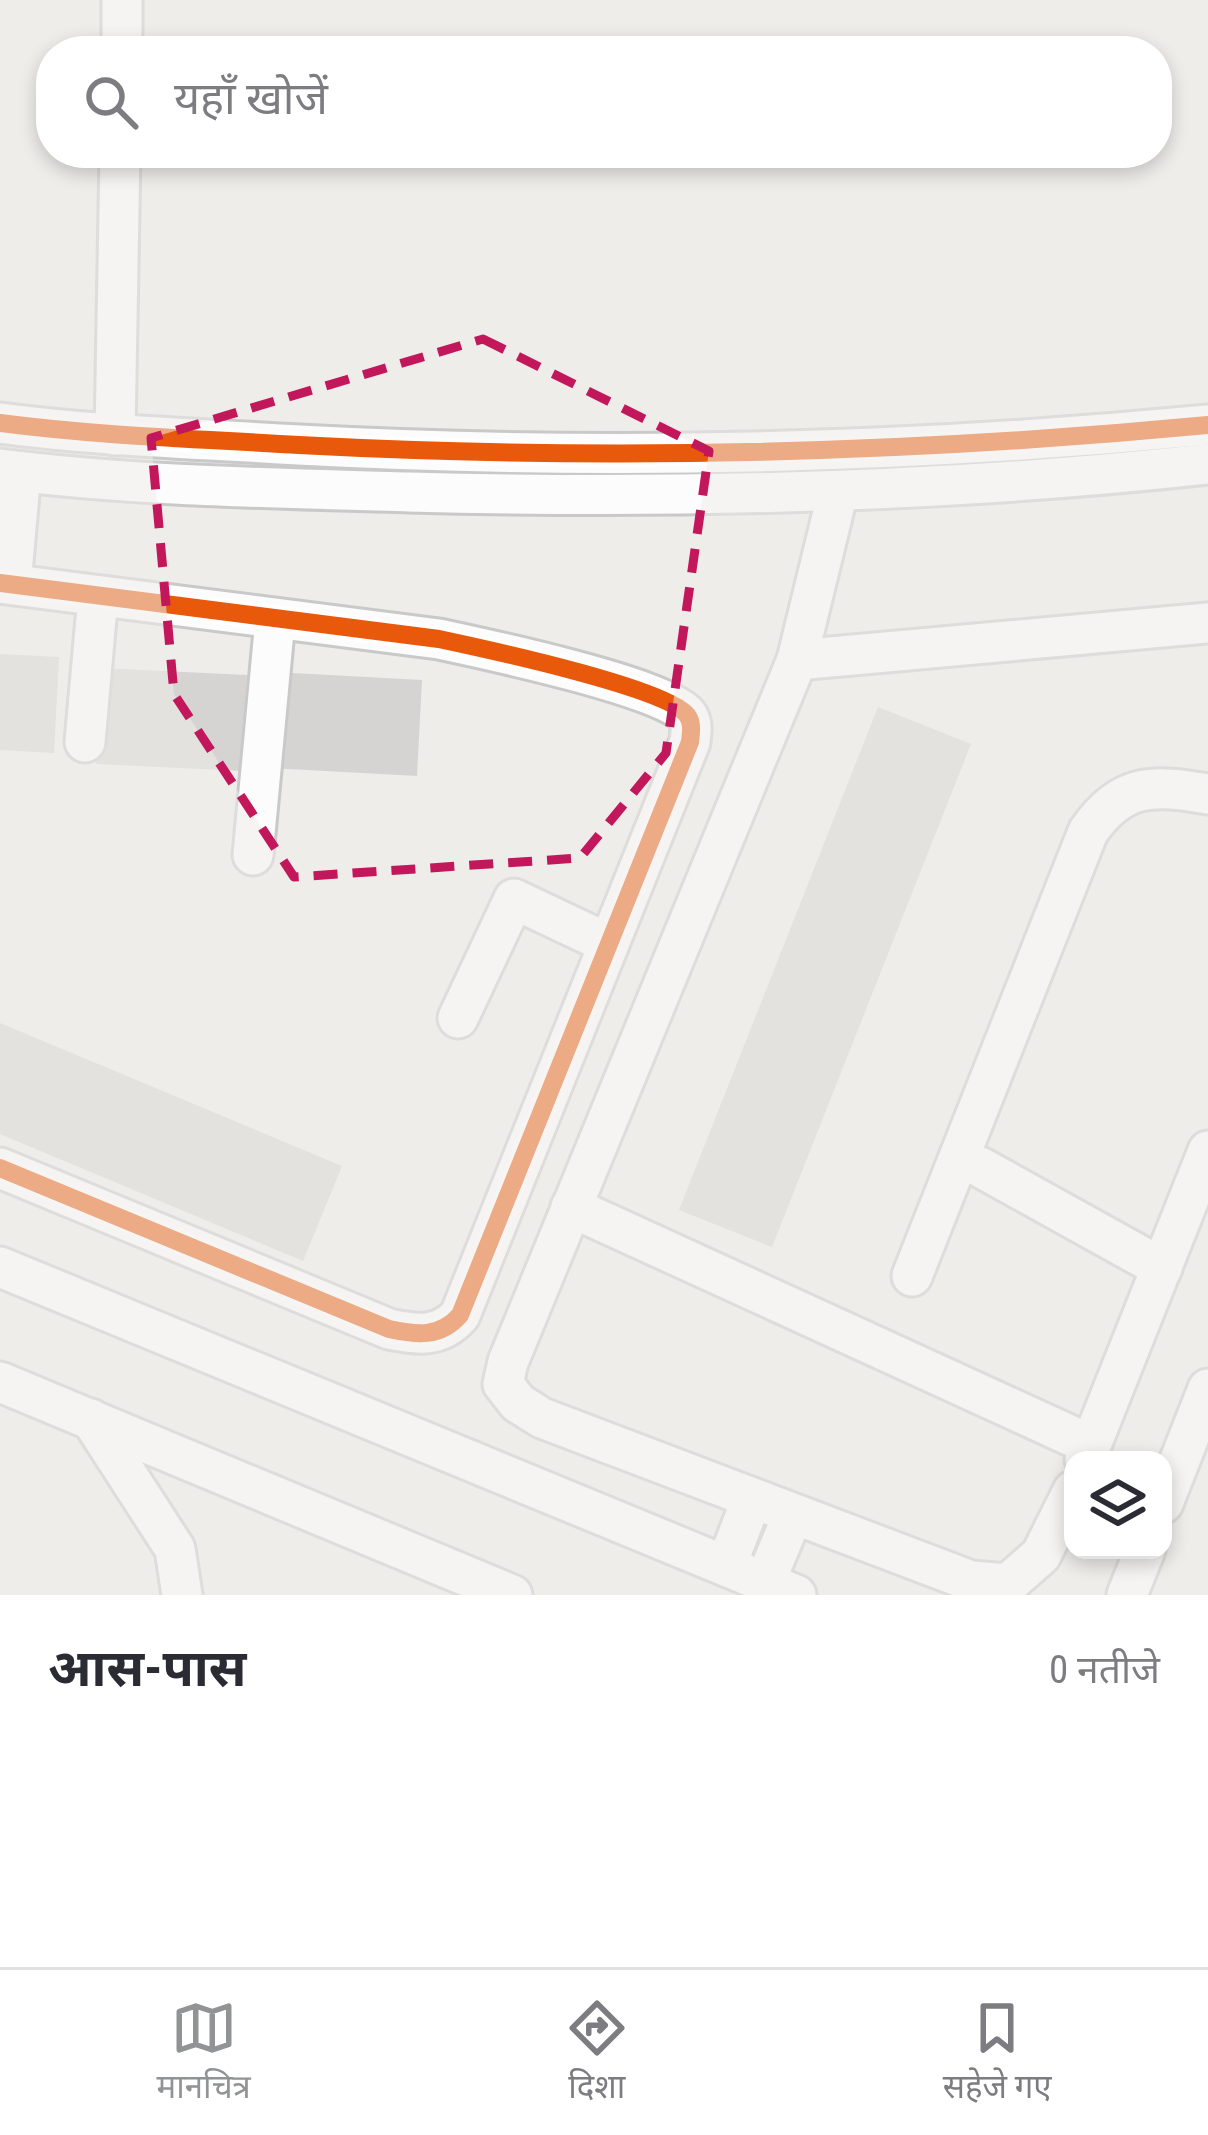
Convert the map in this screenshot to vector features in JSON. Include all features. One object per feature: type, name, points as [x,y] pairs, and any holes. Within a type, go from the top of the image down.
[{"type":"street","points":[[122,0],[122,36]]},
{"type":"street","points":[[115,435],[120,168]]},
{"type":"street","points":[[0,423],[115,435],[430,452],[688,454],[1048,440],[1208,424]]},
{"type":"street","points":[[0,1168],[389,1329],[412,1334],[448,1328],[460,1315],[690,742],[692,725],[686,713],[658,697],[439,639],[5,584],[10,470],[237,488],[551,496],[838,491],[1066,480],[1208,464]]},
{"type":"street","points":[[838,491],[797,660],[508,1362],[503,1384],[518,1403],[542,1418],[971,1581],[1008,1584],[1041,1555],[1064,1509]]},
{"type":"street","points":[[85,742],[98,596]]},
{"type":"street","points":[[253,855],[275,620]]},
{"type":"street","points":[[797,660],[1208,623]]},
{"type":"street","points":[[912,1276],[1088,832],[1101,813],[1140,789],[1164,787],[1208,794]]},
{"type":"street","points":[[458,1018],[514,899],[609,944]]},
{"type":"street","points":[[1089,1451],[1208,1151]]},
{"type":"street","points":[[980,1167],[1162,1268]]},
{"type":"street","points":[[572,1207],[1084,1451]]},
{"type":"street","points":[[0,1268],[781,1589],[793,1515]]},
{"type":"street","points":[[0,1382],[512,1595]]},
{"type":"street","points":[[1172,1488],[1197,1448],[1208,1389]]},
{"type":"street","points":[[91,1419],[175,1549],[182,1595]]},
{"type":"street","points":[[726,1566],[752,1499]]},
{"type":"street","points":[[1127,1595],[1141,1559]]},
{"type":"highlighted area","points":[[483,339],[709,451],[666,753],[580,858],[294,877],[174,694],[151,438]]},
{"type":"building","points":[[0,654],[59,657],[54,753],[0,750]]},
{"type":"building","points":[[100,668],[247,675],[243,771],[96,764]]},
{"type":"building","points":[[274,672],[422,680],[417,776],[270,768]]},
{"type":"building","points":[[878,707],[971,744],[772,1247],[679,1210]]},
{"type":"building","points":[[0,1023],[342,1166],[303,1261],[0,1134]]},
{"type":"cycle path","points":[[0,423],[299,445],[526,453],[868,448],[1208,425]]},
{"type":"cycle path","points":[[0,583],[439,639],[645,693],[687,715],[691,728],[690,742],[460,1315],[444,1328],[418,1333],[389,1329],[0,1168]]}]
